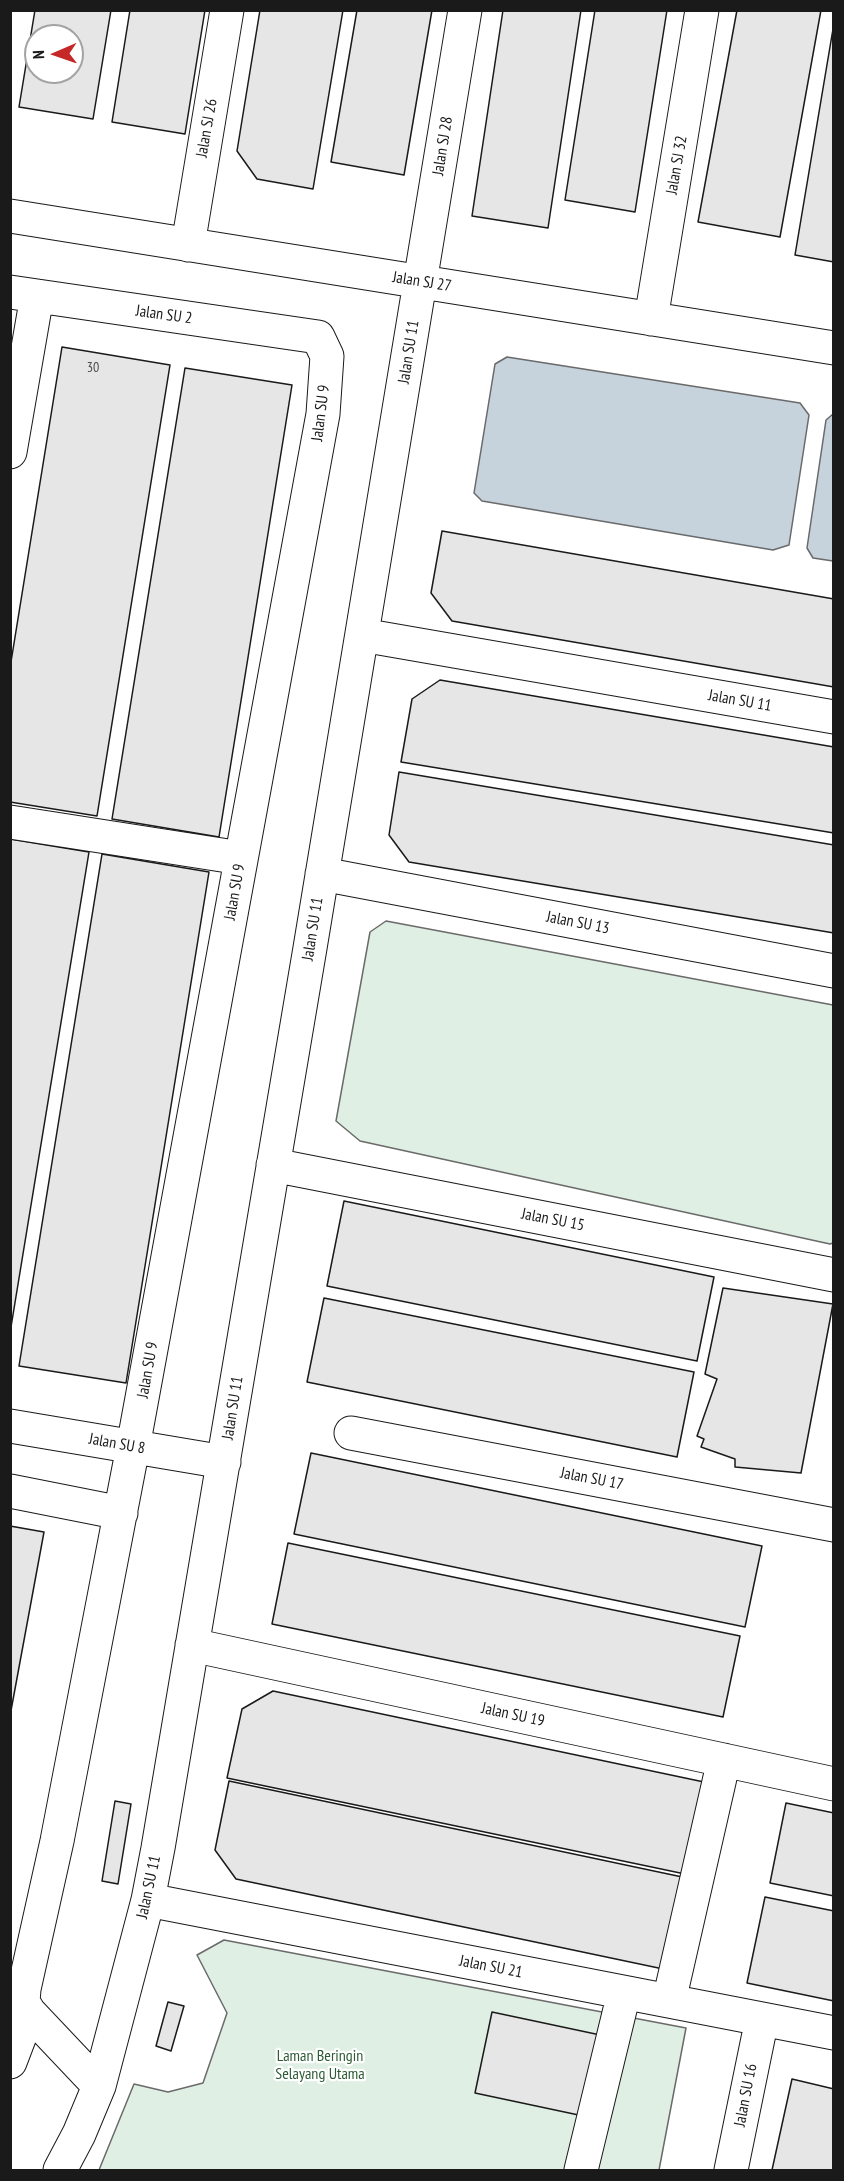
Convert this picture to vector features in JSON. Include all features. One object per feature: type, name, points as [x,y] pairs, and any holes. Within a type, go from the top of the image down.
[{"type":"street","name":"Jalan SJ 26","points":[[188,245],[227,10]]},
{"type":"street","name":"Jalan SJ 28","points":[[421,282],[465,10]]},
{"type":"street","name":"Jalan SJ 32","points":[[651,319],[702,10]]},
{"type":"street","name":"Jalan SJ 27","points":[[10,216],[834,348]]},
{"type":"street","name":"Jalan SU 11","points":[[60,2170],[80,2134],[99,2086],[148,1900],[224,1462],[421,282]]},
{"type":"street","name":"Jalan SU 2","points":[[24,294],[318,337]]},
{"type":"street","points":[[10,452],[24,294]]},
{"type":"street","name":"Jalan SU 9","points":[[30,2012],[24,2002],[24,1989],[57,1841],[106,1510],[134,1447],[323,414],[327,356],[318,337]]},
{"type":"street","name":"Jalan SU 11","points":[[362,634],[834,717]]},
{"type":"street","points":[[10,822],[241,858]]},
{"type":"street","name":"Jalan SU 13","points":[[322,874],[834,971]]},
{"type":"street","name":"Jalan SU 15","points":[[273,1165],[834,1275]]},
{"type":"street","name":"Jalan SU 8","points":[[10,1426],[224,1462]]},
{"type":"street","name":"Jalan SU 17","points":[[351,1433],[834,1525]]},
{"type":"street","points":[[10,1491],[106,1510]]},
{"type":"street","name":"Jalan SU 19","points":[[192,1645],[724,1760],[832,1774]]},
{"type":"street","points":[[669,2001],[724,1760]]},
{"type":"street","name":"Jalan SU 21","points":[[148,1900],[834,2033]]},
{"type":"street","points":[[581,2170],[624,1993]]},
{"type":"street","points":[[10,2062],[30,2012],[99,2086]]},
{"type":"street","name":"Jalan SU 16","points":[[731,2170],[762,2019]]},
{"type":"green space","points":[[386,921],[833,1005],[833,1243],[360,1141],[336,1121],[370,932]]},
{"type":"green space","name":"Laman Beringin Selayang Utama","points":[[224,1940],[686,2028],[659,2170],[99,2170],[134,2084],[168,2092],[203,2083],[227,2013],[197,1955]]},
{"type":"shaded area","points":[[507,357],[800,403],[809,415],[789,545],[773,550],[482,501],[474,493],[495,364]]},
{"type":"shaded area","points":[[833,414],[833,561],[813,558],[807,548],[826,420]]},
{"type":"building","points":[[35,10],[111,10],[93,119],[19,107],[24,77],[24,84],[84,84],[84,24],[33,24]]},
{"type":"building","points":[[130,10],[205,10],[185,134],[112,122]]},
{"type":"building","points":[[260,10],[343,10],[313,189],[257,179],[237,151]]},
{"type":"building","points":[[357,10],[432,10],[404,175],[331,162]]},
{"type":"building","points":[[503,10],[581,10],[548,228],[472,216]]},
{"type":"building","points":[[595,10],[667,10],[635,212],[565,200]]},
{"type":"building","points":[[737,10],[821,10],[780,237],[698,222]]},
{"type":"building","points":[[834,23],[834,262],[795,255]]},
{"type":"building","points":[[62,347],[170,365],[97,816],[10,802],[10,668]]},
{"type":"building","points":[[185,368],[292,385],[219,837],[112,819]]},
{"type":"building","points":[[442,531],[834,599],[834,687],[452,621],[431,593]]},
{"type":"building","points":[[440,680],[834,747],[834,833],[401,762],[412,699]]},
{"type":"building","points":[[399,772],[834,845],[834,933],[409,862],[389,835]]},
{"type":"building","points":[[10,839],[89,852],[10,1333]]},
{"type":"building","points":[[102,854],[209,872],[126,1383],[19,1366]]},
{"type":"building","points":[[344,1201],[714,1277],[697,1361],[327,1286]]},
{"type":"building","points":[[723,1288],[833,1304],[801,1473],[735,1467],[735,1459],[701,1447],[704,1439],[697,1436],[717,1379],[705,1374]]},
{"type":"building","points":[[324,1298],[694,1372],[677,1457],[307,1382]]},
{"type":"building","points":[[311,1453],[762,1546],[745,1627],[294,1534]]},
{"type":"building","points":[[10,1526],[44,1532],[10,1716]]},
{"type":"building","points":[[288,1543],[740,1636],[723,1717],[272,1624]]},
{"type":"building","points":[[273,1691],[704,1782],[685,1874],[227,1778],[242,1709]]},
{"type":"building","points":[[229,1781],[687,1878],[668,1970],[236,1879],[215,1850]]},
{"type":"building","points":[[115,1801],[131,1804],[118,1884],[102,1881]]},
{"type":"building","points":[[786,1803],[834,1813],[834,1896],[770,1883]]},
{"type":"building","points":[[765,1897],[834,1911],[834,2001],[747,1983]]},
{"type":"building","points":[[168,2002],[184,2006],[171,2051],[156,2046]]},
{"type":"building","points":[[492,2012],[605,2036],[588,2117],[475,2093]]},
{"type":"building","points":[[792,2079],[834,2089],[834,2170],[772,2170]]}]
